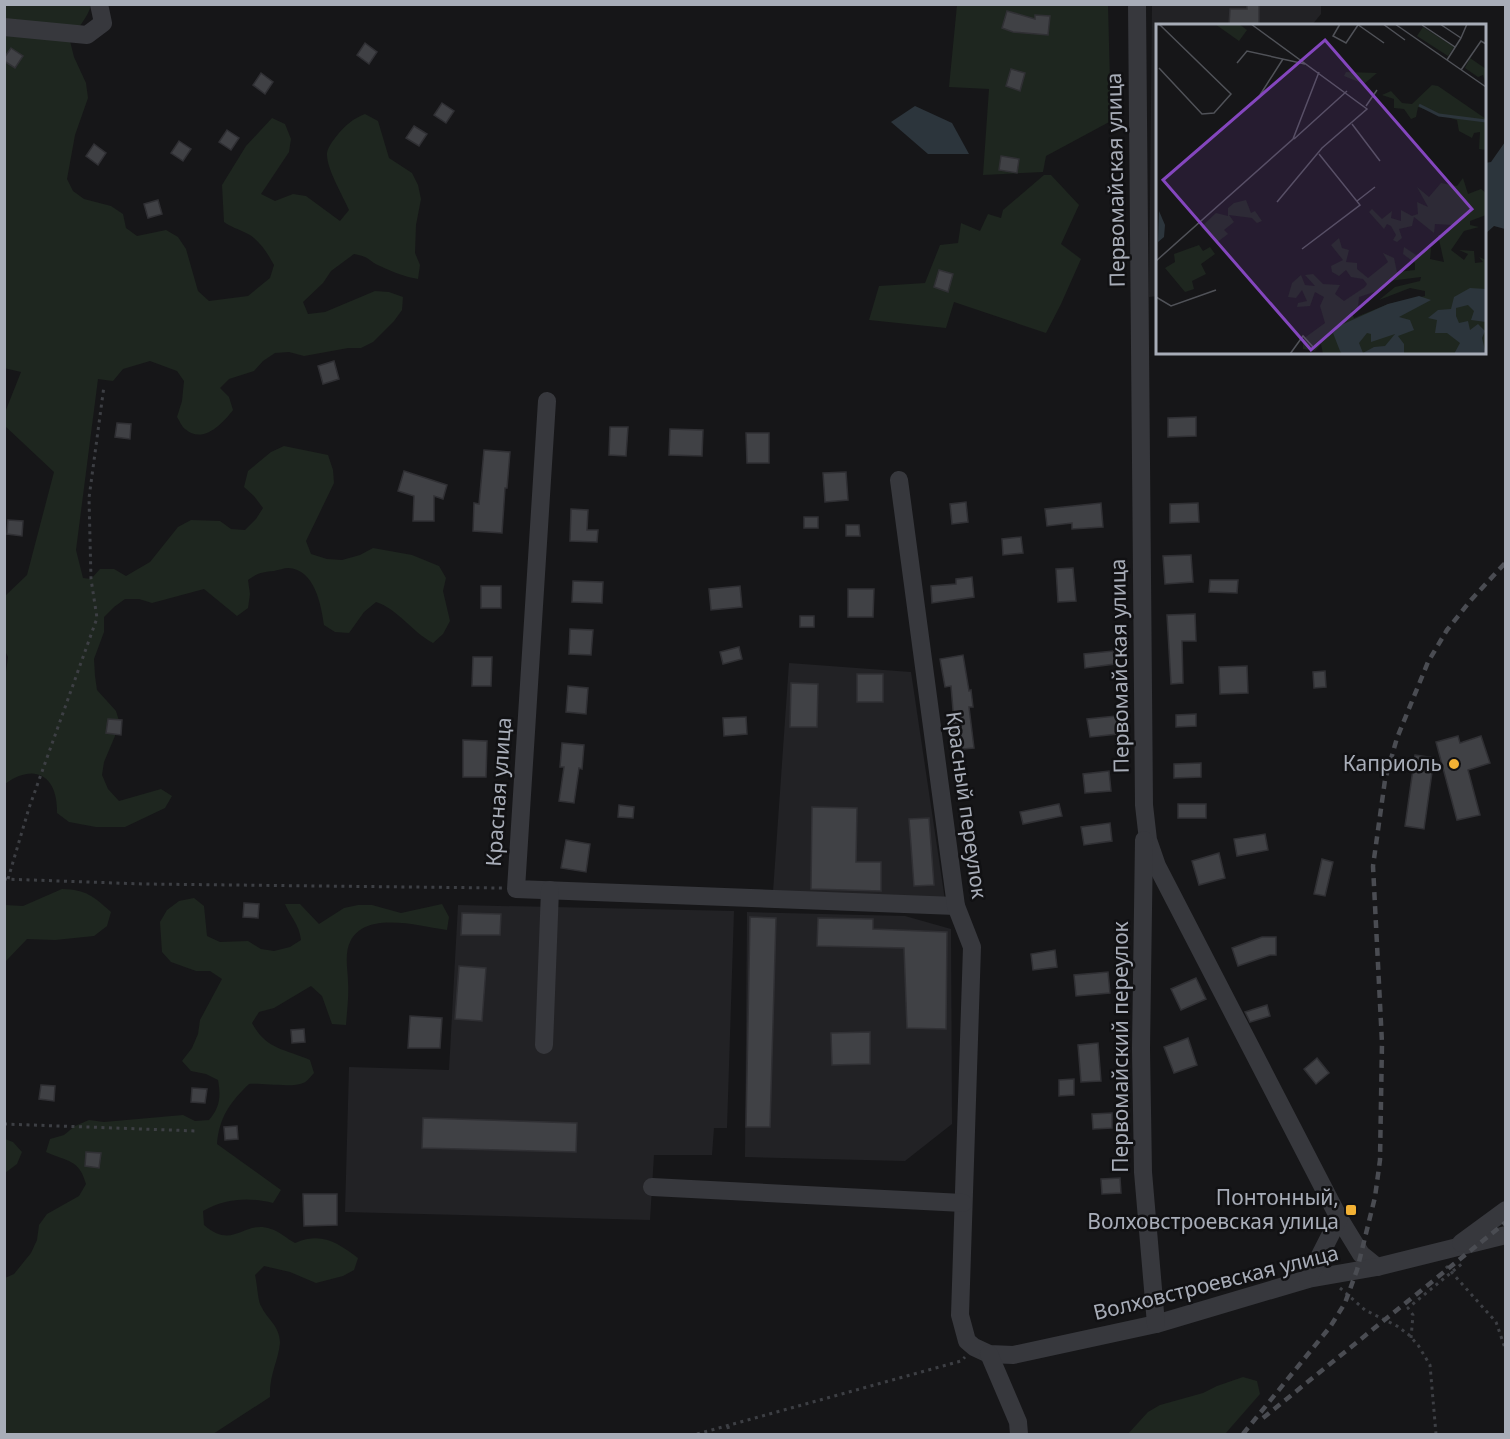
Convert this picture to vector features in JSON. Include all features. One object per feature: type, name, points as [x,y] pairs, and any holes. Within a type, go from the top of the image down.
[{"type":"street","points":[[4,27],[87,35],[103,23],[99,4]]},
{"type":"street","name":"Первомайская улица","points":[[1137,4],[1144,806],[1148,840],[1157,866],[1339,1218],[1361,1254],[1377,1267]]},
{"type":"street","name":"Красная улица","points":[[547,401],[516,889],[956,906]]},
{"type":"street","name":"Красный переулок","points":[[899,480],[956,906],[972,947],[960,1315],[967,1341],[981,1350],[1018,1422],[1019,1434]]},
{"type":"street","name":"Первомайский переулок","points":[[1144,806],[1141,1049],[1143,1172],[1156,1324]]},
{"type":"street","points":[[544,1045],[550,890]]},
{"type":"street","points":[[652,1187],[963,1203]]},
{"type":"street","points":[[1461,1253],[1506,1210]]},
{"type":"street","points":[[1308,1279],[1339,1218]]},
{"type":"street","name":"Волховстроевская улица","points":[[981,1350],[1013,1355],[1156,1324],[1308,1279],[1377,1267],[1431,1253],[1461,1253],[1506,1235]]},
{"type":"path","points":[[104,386],[89,498],[91,579],[97,618],[6,879],[143,884],[446,886],[516,889]]},
{"type":"path","points":[[4,1124],[197,1131]]},
{"type":"path","points":[[1431,1253],[1452,1272],[1496,1322],[1506,1351]]},
{"type":"path","points":[[1411,1338],[1413,1315],[1408,1308],[1452,1272],[1461,1253]]},
{"type":"path","points":[[1340,1288],[1365,1310],[1397,1326],[1411,1338],[1430,1365],[1436,1434]]},
{"type":"path","points":[[697,1434],[961,1361],[981,1350]]},
{"type":"path","points":[[728,1426],[729,1434]]},
{"type":"shaded area","points":[[5,5],[91,5],[70,41],[74,57],[86,83],[88,98],[75,135],[67,179],[73,191],[84,199],[111,206],[123,214],[126,228],[137,236],[166,230],[178,237],[186,249],[198,291],[209,301],[248,296],[270,278],[274,265],[262,247],[250,235],[224,222],[222,185],[246,146],[272,118],[285,124],[291,139],[289,152],[261,194],[275,201],[293,194],[306,196],[340,221],[349,210],[332,174],[327,153],[332,142],[342,130],[365,114],[378,121],[389,158],[412,173],[421,199],[416,225],[415,253],[420,265],[418,279],[394,272],[364,256],[354,254],[331,271],[323,283],[303,302],[308,314],[325,312],[375,291],[389,292],[403,297],[402,310],[373,342],[361,348],[348,348],[304,356],[289,352],[275,353],[254,371],[229,379],[220,388],[229,397],[233,410],[218,426],[199,435],[185,429],[177,417],[182,401],[184,381],[177,371],[150,361],[123,369],[113,381],[98,379],[76,550],[83,578],[91,579],[100,569],[114,569],[126,576],[150,562],[178,527],[191,520],[220,521],[231,529],[245,530],[263,508],[244,487],[248,471],[271,452],[284,446],[328,455],[333,470],[334,483],[306,541],[311,554],[327,559],[342,560],[360,555],[373,548],[412,555],[439,566],[446,578],[443,591],[450,621],[443,634],[433,643],[391,610],[376,602],[364,612],[349,633],[335,632],[324,625],[318,598],[310,581],[297,570],[288,568],[260,573],[248,580],[250,594],[248,608],[237,616],[204,589],[152,603],[139,599],[125,599],[104,617],[104,632],[94,659],[97,690],[116,711],[120,724],[104,762],[102,775],[108,789],[119,801],[161,789],[172,796],[165,808],[125,827],[96,827],[69,822],[57,813],[54,790],[43,776],[26,774],[5,784],[4,686],[8,657],[5,651],[5,596],[27,575],[54,472],[5,426],[4,415],[21,372],[4,368]]},
{"type":"shaded area","points":[[957,5],[1108,5],[1111,121],[1046,156],[1043,172],[983,175],[989,89],[949,87]]},
{"type":"shaded area","points":[[1152,5],[1321,5],[1321,14],[1313,24],[1156,24],[1156,296],[1149,297]]},
{"type":"shaded area","points":[[915,106],[952,123],[969,154],[928,154],[891,122]]},
{"type":"shaded area","points":[[1505,142],[1505,229],[1494,226],[1486,233],[1486,163],[1491,162]]},
{"type":"shaded area","points":[[1044,175],[1051,175],[1079,205],[1061,244],[1081,259],[1046,333],[954,302],[946,328],[869,320],[879,286],[925,283],[940,245],[958,243],[961,223],[980,231],[988,214],[1001,218],[1003,210]]},
{"type":"shaded area","points":[[789,663],[911,672],[945,900],[773,892]]},
{"type":"shaded area","points":[[62,889],[84,892],[99,902],[111,912],[107,926],[94,936],[55,940],[27,939],[5,962],[5,905],[23,906]]},
{"type":"shaded area","points":[[194,898],[204,906],[207,936],[220,942],[248,941],[261,949],[274,951],[290,947],[301,940],[297,925],[285,904],[300,904],[319,924],[344,908],[358,905],[372,905],[401,913],[442,904],[449,917],[447,930],[387,922],[372,924],[360,930],[351,939],[347,954],[346,1025],[332,1024],[322,996],[311,986],[274,1008],[259,1012],[252,1023],[263,1039],[277,1048],[310,1060],[314,1073],[306,1081],[298,1084],[249,1084],[231,1104],[220,1126],[217,1144],[281,1190],[273,1203],[238,1200],[220,1203],[203,1211],[204,1225],[223,1235],[261,1227],[274,1230],[295,1243],[313,1238],[328,1240],[358,1258],[354,1270],[343,1276],[316,1283],[290,1272],[264,1266],[255,1275],[260,1304],[276,1327],[280,1343],[270,1397],[213,1434],[5,1434],[5,1278],[14,1274],[31,1253],[37,1240],[39,1225],[47,1214],[79,1196],[86,1184],[80,1170],[72,1162],[46,1152],[50,1139],[64,1135],[75,1126],[89,1120],[104,1122],[183,1115],[195,1121],[209,1120],[217,1106],[218,1080],[206,1074],[191,1071],[182,1061],[192,1048],[198,1034],[200,1020],[222,979],[210,971],[196,971],[171,962],[162,952],[160,922],[167,910],[179,901]]},
{"type":"shaded area","points":[[458,905],[734,911],[727,1128],[714,1128],[712,1155],[654,1155],[650,1220],[345,1212],[349,1067],[449,1070]]},
{"type":"shaded area","points":[[747,912],[905,916],[951,929],[952,1124],[905,1161],[745,1157]]},
{"type":"shaded area","points":[[5,1139],[13,1142],[22,1152],[17,1164],[5,1173]]},
{"type":"shaded area","points":[[1243,1377],[1257,1381],[1260,1394],[1225,1434],[1128,1434],[1148,1412],[1160,1405],[1203,1393]]},
{"type":"building","points":[[1247,4],[1259,4],[1259,24],[1229,24],[1230,9],[1247,9]]},
{"type":"building","points":[[1007,11],[1035,19],[1035,15],[1050,16],[1048,35],[1013,32],[1002,28]]},
{"type":"building","points":[[365,43],[377,52],[369,64],[357,55]]},
{"type":"building","points":[[11,48],[23,56],[15,68],[4,61]]},
{"type":"building","points":[[1011,69],[1025,73],[1020,91],[1006,86]]},
{"type":"building","points":[[261,73],[273,82],[265,94],[253,85]]},
{"type":"building","points":[[442,103],[454,111],[446,123],[434,115]]},
{"type":"building","points":[[414,126],[427,134],[419,146],[406,138]]},
{"type":"building","points":[[227,130],[239,138],[231,150],[219,142]]},
{"type":"building","points":[[179,141],[191,149],[183,161],[171,153]]},
{"type":"building","points":[[94,144],[106,153],[98,165],[86,156]]},
{"type":"building","points":[[1001,156],[1019,159],[1017,173],[999,170]]},
{"type":"building","points":[[158,200],[162,214],[148,218],[144,204]]},
{"type":"building","points":[[939,270],[953,274],[948,292],[934,287]]},
{"type":"building","points":[[334,361],[339,379],[323,384],[318,366]]},
{"type":"building","points":[[1196,417],[1196,436],[1168,437],[1168,418]]},
{"type":"building","points":[[117,423],[131,424],[130,439],[115,437]]},
{"type":"building","points":[[610,427],[628,427],[626,456],[609,455]]},
{"type":"building","points":[[670,429],[703,430],[702,456],[669,455]]},
{"type":"building","points":[[746,433],[769,433],[769,463],[747,463]]},
{"type":"building","points":[[484,450],[510,452],[502,533],[473,531],[474,503],[479,504]]},
{"type":"building","points":[[404,471],[447,485],[443,499],[434,496],[434,521],[413,521],[414,496],[398,491]]},
{"type":"building","points":[[846,472],[848,500],[825,502],[823,473]]},
{"type":"building","points":[[966,502],[968,522],[952,524],[950,504]]},
{"type":"building","points":[[1101,503],[1103,527],[1072,529],[1072,523],[1047,526],[1045,509]]},
{"type":"building","points":[[1198,503],[1199,522],[1170,523],[1170,504]]},
{"type":"building","points":[[571,509],[588,510],[587,530],[598,530],[597,542],[570,541]]},
{"type":"building","points":[[804,517],[818,517],[818,528],[804,528]]},
{"type":"building","points":[[8,520],[23,521],[22,536],[7,534]]},
{"type":"building","points":[[846,525],[859,525],[860,536],[846,536]]},
{"type":"building","points":[[1021,537],[1023,553],[1003,555],[1002,539]]},
{"type":"building","points":[[1191,555],[1193,582],[1165,584],[1163,556]]},
{"type":"building","points":[[1073,568],[1076,601],[1058,602],[1056,569]]},
{"type":"building","points":[[972,577],[974,597],[932,603],[931,586],[956,584],[956,579]]},
{"type":"building","points":[[1210,580],[1238,580],[1237,593],[1209,592]]},
{"type":"building","points":[[573,581],[603,582],[602,603],[572,602]]},
{"type":"building","points":[[481,586],[501,586],[501,608],[481,608]]},
{"type":"building","points":[[740,586],[742,607],[711,610],[709,589]]},
{"type":"building","points":[[848,589],[874,589],[873,617],[848,617]]},
{"type":"building","points":[[1195,614],[1196,641],[1182,641],[1183,683],[1171,684],[1167,615]]},
{"type":"building","points":[[800,616],[814,616],[814,627],[800,627]]},
{"type":"building","points":[[570,629],[593,630],[591,655],[569,654]]},
{"type":"building","points":[[739,647],[742,659],[723,664],[720,652]]},
{"type":"building","points":[[1113,651],[1115,664],[1085,668],[1084,654]]},
{"type":"building","points":[[963,655],[969,691],[971,690],[973,707],[969,707],[974,748],[951,750],[948,723],[954,722],[951,686],[945,687],[940,659]]},
{"type":"building","points":[[473,657],[492,657],[491,686],[472,686]]},
{"type":"building","points":[[1247,666],[1248,693],[1220,694],[1219,667]]},
{"type":"building","points":[[1325,671],[1326,687],[1314,688],[1313,672]]},
{"type":"building","points":[[857,674],[883,674],[883,702],[857,702]]},
{"type":"building","points":[[791,683],[818,684],[817,727],[790,727]]},
{"type":"building","points":[[568,686],[588,688],[586,714],[566,712]]},
{"type":"building","points":[[1196,714],[1196,726],[1176,727],[1176,715]]},
{"type":"building","points":[[1116,716],[1118,734],[1090,737],[1087,719]]},
{"type":"building","points":[[746,717],[747,734],[724,736],[723,718]]},
{"type":"building","points":[[108,719],[122,720],[121,735],[106,733]]},
{"type":"building","points":[[1458,736],[1460,743],[1481,736],[1490,763],[1468,770],[1480,815],[1457,820],[1436,742]]},
{"type":"building","points":[[463,740],[487,741],[486,777],[463,777]]},
{"type":"building","points":[[562,743],[584,745],[582,769],[579,768],[574,803],[559,801],[564,767],[560,767]]},
{"type":"building","points":[[1415,755],[1434,758],[1424,829],[1405,826]]},
{"type":"building","points":[[1201,763],[1201,777],[1174,778],[1174,764]]},
{"type":"building","points":[[1109,771],[1111,791],[1085,793],[1083,774]]},
{"type":"building","points":[[1059,804],[1062,816],[1023,824],[1020,812]]},
{"type":"building","points":[[1178,804],[1206,804],[1206,818],[1178,818]]},
{"type":"building","points":[[619,805],[634,807],[633,818],[618,817]]},
{"type":"building","points":[[812,807],[857,808],[856,862],[881,862],[881,891],[811,889]]},
{"type":"building","points":[[929,818],[934,885],[914,886],[909,819]]},
{"type":"building","points":[[1110,823],[1112,841],[1084,845],[1081,827]]},
{"type":"building","points":[[1265,834],[1268,850],[1237,856],[1234,839]]},
{"type":"building","points":[[566,840],[590,844],[586,872],[561,868]]},
{"type":"building","points":[[1219,853],[1225,878],[1199,885],[1192,861]]},
{"type":"building","points":[[1322,859],[1333,862],[1325,896],[1314,894]]},
{"type":"building","points":[[244,903],[259,904],[258,918],[243,917]]},
{"type":"building","points":[[462,913],[501,914],[500,935],[461,935]]},
{"type":"building","points":[[750,917],[776,918],[770,1127],[746,1127]]},
{"type":"building","points":[[818,918],[873,919],[873,929],[947,932],[946,1029],[907,1028],[904,948],[817,946]]},
{"type":"building","points":[[1262,937],[1276,937],[1276,955],[1238,966],[1232,948]]},
{"type":"building","points":[[1055,950],[1057,967],[1033,970],[1031,954]]},
{"type":"building","points":[[459,966],[486,968],[482,1021],[455,1019]]},
{"type":"building","points":[[1108,972],[1110,993],[1076,996],[1074,975]]},
{"type":"building","points":[[1196,978],[1206,999],[1181,1010],[1171,989]]},
{"type":"building","points":[[1267,1005],[1270,1016],[1250,1022],[1245,1012]]},
{"type":"building","points":[[410,1016],[442,1018],[440,1048],[408,1048]]},
{"type":"building","points":[[304,1029],[305,1042],[292,1043],[291,1030]]},
{"type":"building","points":[[870,1032],[870,1064],[832,1065],[831,1033]]},
{"type":"building","points":[[1188,1038],[1197,1065],[1174,1073],[1164,1047]]},
{"type":"building","points":[[1098,1043],[1101,1081],[1081,1082],[1078,1045]]},
{"type":"building","points":[[1317,1058],[1329,1073],[1316,1084],[1304,1069]]},
{"type":"building","points":[[1074,1079],[1074,1095],[1059,1096],[1059,1080]]},
{"type":"building","points":[[41,1085],[55,1086],[54,1101],[39,1099]]},
{"type":"building","points":[[192,1088],[207,1089],[205,1103],[191,1102]]},
{"type":"building","points":[[1112,1113],[1112,1128],[1093,1129],[1092,1114]]},
{"type":"building","points":[[423,1118],[577,1123],[576,1152],[422,1148]]},
{"type":"building","points":[[237,1126],[238,1139],[225,1140],[224,1127]]},
{"type":"building","points":[[86,1152],[101,1153],[99,1168],[85,1166]]},
{"type":"building","points":[[1120,1178],[1121,1193],[1102,1194],[1101,1179]]},
{"type":"building","points":[[303,1194],[337,1194],[337,1225],[304,1226]]},
{"type":"railway","points":[[1243,1434],[1330,1327],[1345,1303],[1357,1270],[1375,1197],[1380,1160],[1382,1043],[1373,866],[1385,780],[1397,738],[1428,662],[1447,630],[1506,562]]},
{"type":"railway","points":[[1263,1418],[1506,1222]]},
{"type":"place","name":"Каприоль","points":[[1454,764]]},
{"type":"place","name":"Понтонный, Волховстроевская улица","points":[[1351,1210]]}]
